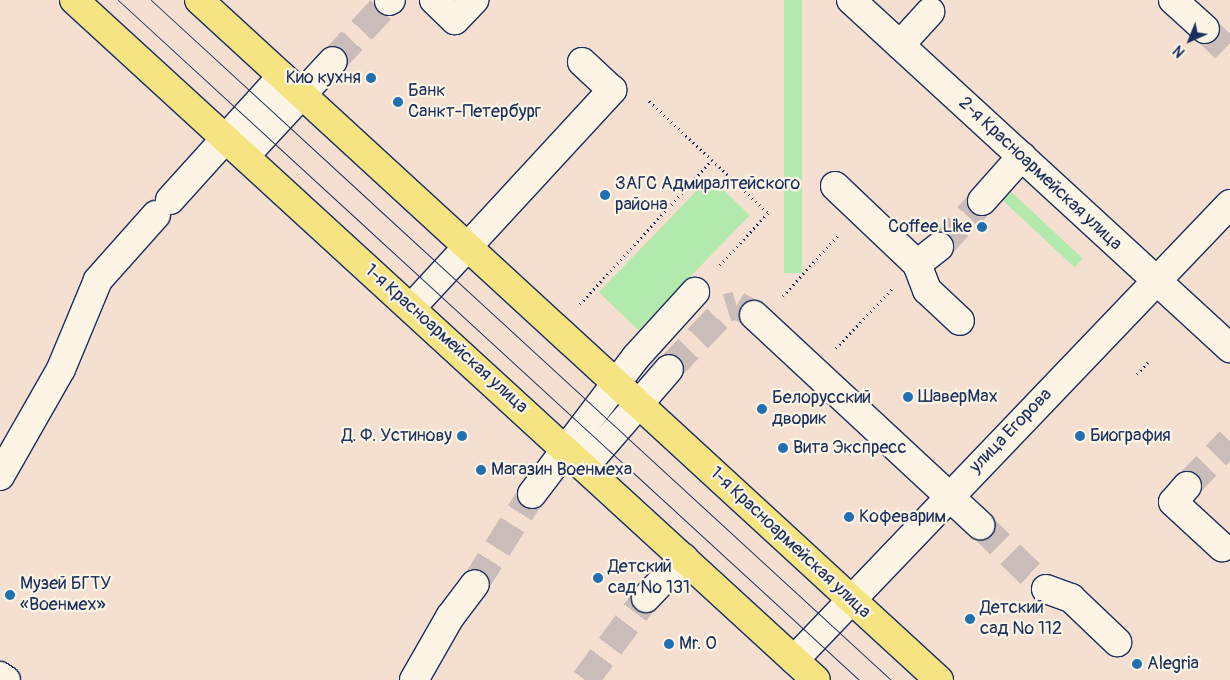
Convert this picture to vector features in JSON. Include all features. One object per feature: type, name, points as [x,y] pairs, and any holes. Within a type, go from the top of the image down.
[{"type":"main road","name":"1-я Красноармейская улица","points":[[74,0],[816,680]]},
{"type":"main road","name":"1-я Красноармейская улица","points":[[199,0],[939,680]]},
{"type":"street","points":[[434,0],[455,20],[474,0]]},
{"type":"street","name":"2-я Красноармейская улица","points":[[851,0],[1230,348]]},
{"type":"street","points":[[1173,0],[1205,29]]},
{"type":"street","points":[[900,45],[930,12]]},
{"type":"street","points":[[0,476],[61,368],[98,280],[163,208],[236,147],[303,95],[334,61]]},
{"type":"street","points":[[411,308],[612,90],[582,62]]},
{"type":"street","points":[[236,147],[282,76]]},
{"type":"street","points":[[982,201],[1022,156]]},
{"type":"street","points":[[835,186],[917,264],[927,290],[960,321]]},
{"type":"street","name":"улица Егорова","points":[[794,660],[1155,280],[1230,204]]},
{"type":"street","points":[[917,264],[939,247]]},
{"type":"street","points":[[575,458],[616,384],[695,292]]},
{"type":"street","points":[[757,318],[980,525]]},
{"type":"street","points":[[532,494],[639,404],[669,369]]},
{"type":"street","points":[[1188,486],[1174,502],[1222,547]]},
{"type":"street","points":[[646,598],[684,558]]},
{"type":"street","points":[[414,680],[450,617],[475,584]]},
{"type":"street","points":[[1046,589],[1070,598],[1117,642]]},
{"type":"street","points":[[0,676],[6,680]]},
{"type":"path","points":[[647,99],[768,212],[695,292]]},
{"type":"path","points":[[580,305],[712,160]]},
{"type":"path","points":[[757,318],[861,210]]},
{"type":"path","points":[[815,370],[917,264]]},
{"type":"path","points":[[1137,374],[1148,362]]},
{"type":"green space","points":[[784,0],[802,0],[802,273],[784,273]]},
{"type":"green space","points":[[710,177],[750,215],[638,330],[599,292]]},
{"type":"green space","points":[[1006,187],[1083,259],[1075,267],[998,196]]},
{"type":"tunnel","points":[[333,61],[389,1]]},
{"type":"tunnel","points":[[1205,29],[1230,53]]},
{"type":"tunnel","points":[[939,247],[982,201]]},
{"type":"tunnel","points":[[669,369],[727,308],[737,305],[754,315]]},
{"type":"tunnel","points":[[1187,486],[1230,441]]},
{"type":"tunnel","points":[[475,584],[532,494]]},
{"type":"tunnel","points":[[980,525],[1046,589]]},
{"type":"tunnel","points":[[585,680],[646,598]]},
{"type":"tram line","points":[[118,0],[859,680]]},
{"type":"tram line","points":[[151,0],[891,680]]},
{"type":"place","name":"Кио кухня","points":[[371,78]]},
{"type":"place","name":"Банк Санкт-Петербург","points":[[398,102]]},
{"type":"place","name":"ЗАГС Адмиралтейского района","points":[[605,195]]},
{"type":"place","name":"Coffee Like","points":[[982,227]]},
{"type":"place","name":"ШаверMax","points":[[908,397]]},
{"type":"place","name":"Белорусский дворик","points":[[762,409]]},
{"type":"place","name":"Д. Ф. Устинову","points":[[462,436]]},
{"type":"place","name":"Биография","points":[[1080,436]]},
{"type":"place","name":"Вита Экспресс","points":[[783,448]]},
{"type":"place","name":"Магазин Военмеха","points":[[481,470]]},
{"type":"place","name":"Кофеварим","points":[[849,517]]},
{"type":"place","name":"Детский сад № 131","points":[[598,578]]},
{"type":"place","name":"Музей БГТУ «Военмех»","points":[[10,595]]},
{"type":"place","name":"Детский сад № 112","points":[[970,619]]},
{"type":"place","name":"Mr. O","points":[[669,644]]},
{"type":"place","name":"Alegria","points":[[1137,664]]}]
